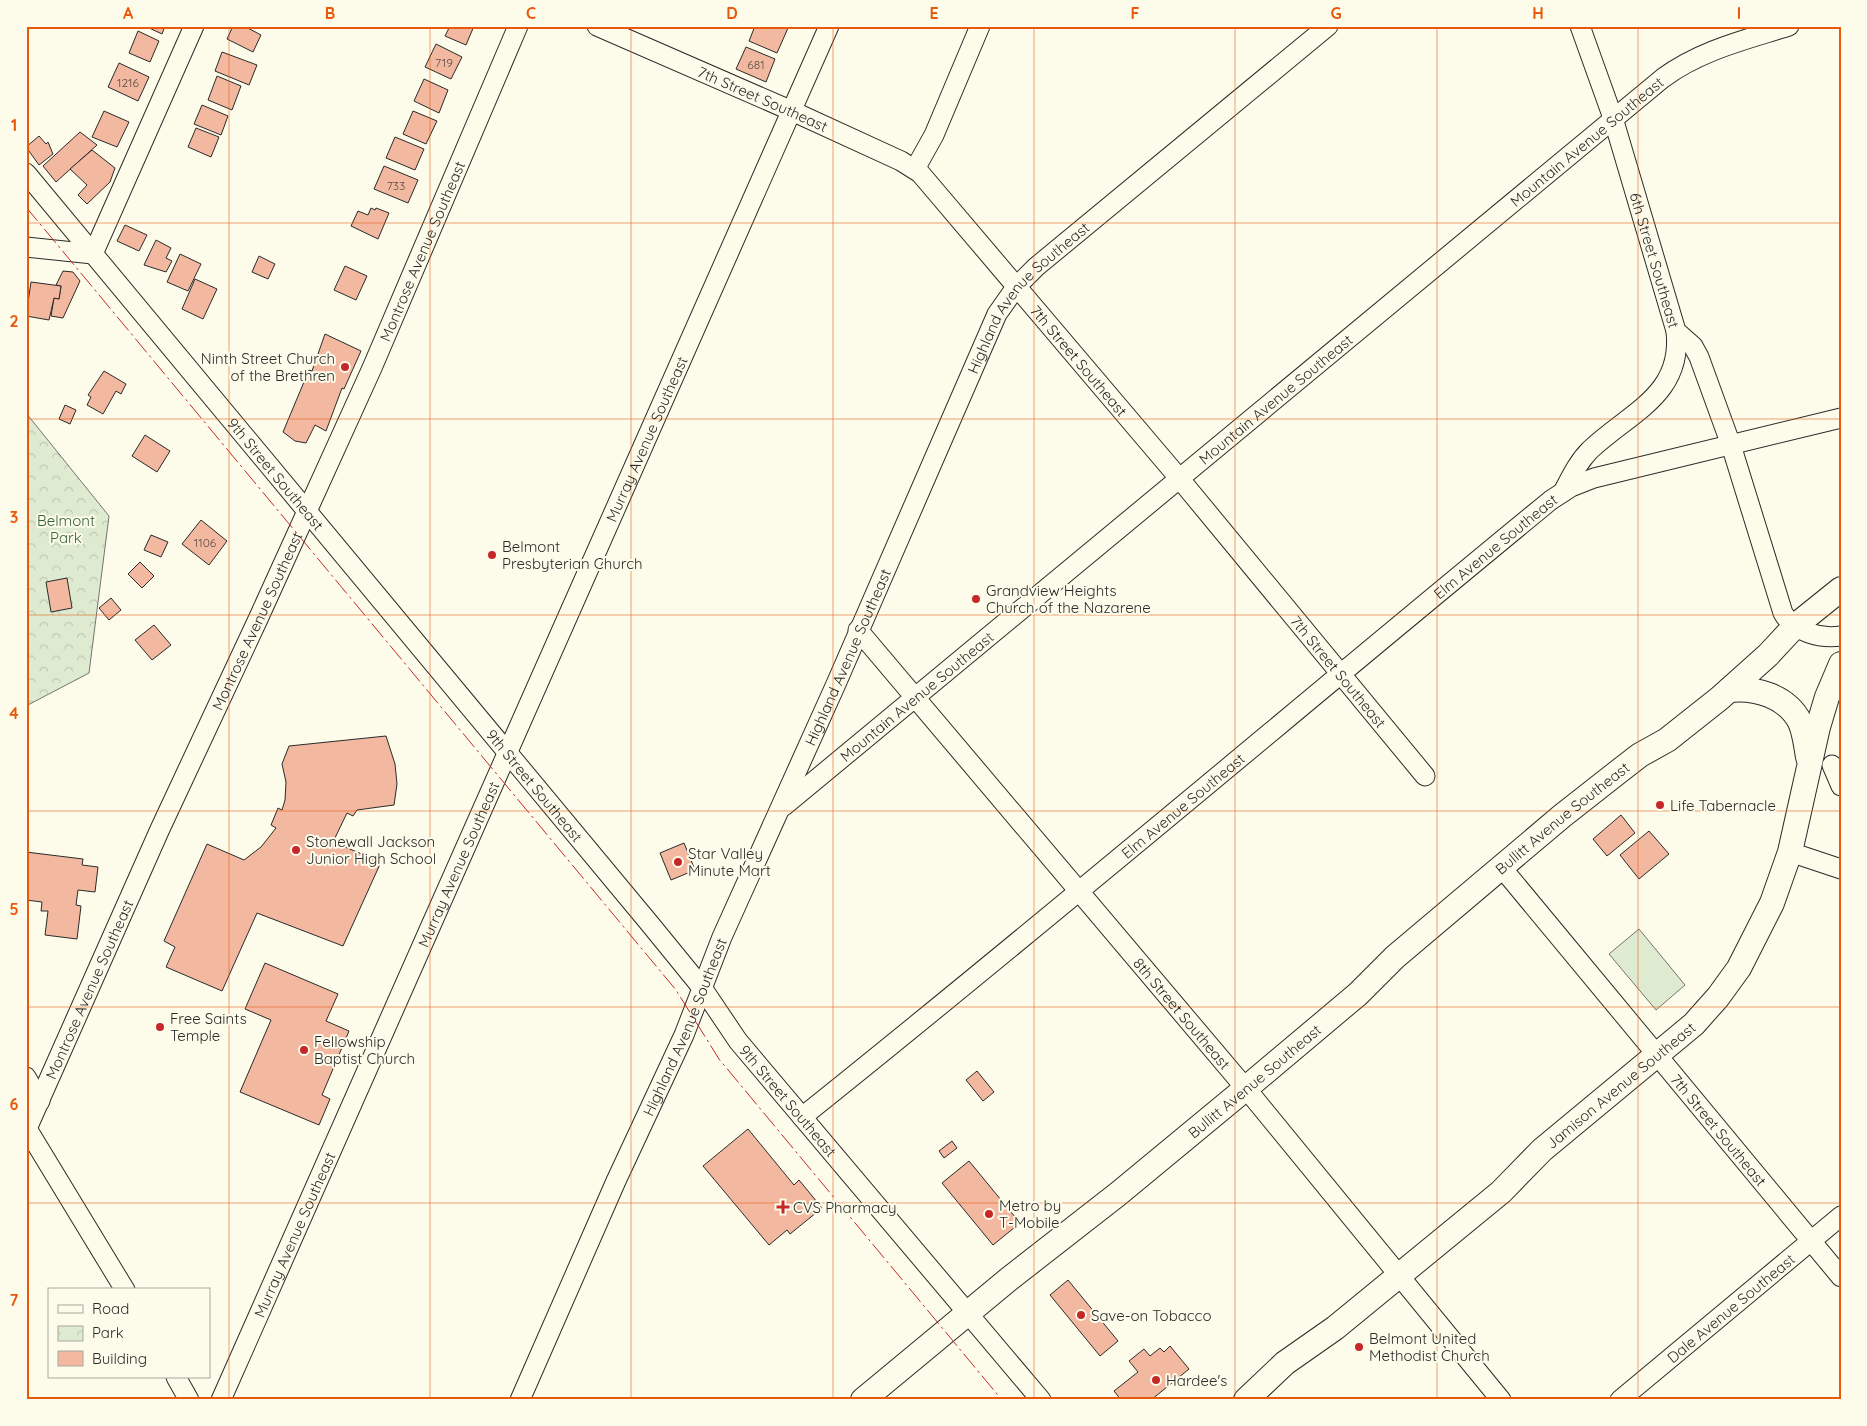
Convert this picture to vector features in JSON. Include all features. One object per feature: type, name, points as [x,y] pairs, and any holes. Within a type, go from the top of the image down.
[{"type":"main road","points":[[1795,626],[1841,589]]},
{"type":"main road","name":"Bullitt Avenue Southeast","points":[[863,1400],[1245,1089],[1358,994],[1395,957],[1562,816],[1640,755],[1666,740],[1729,690],[1768,655],[1795,626]]},
{"type":"main road","name":"Bullitt Avenue Southeast","points":[[1640,755],[1667,724],[1775,636],[1795,626]]},
{"type":"main road","name":"Jamison Avenue Southeast","points":[[1246,1400],[1285,1363],[1335,1328],[1501,1192],[1542,1150],[1694,1024],[1718,997],[1738,968],[1772,903],[1821,766],[1826,697],[1841,664]]},
{"type":"main road","points":[[1729,690],[1751,688],[1762,691],[1785,706],[1800,721],[1821,766]]},
{"type":"street","points":[[26,247],[93,254],[194,26]]},
{"type":"street","name":"Montrose Avenue Southeast","points":[[27,1129],[164,821],[372,368],[518,26]]},
{"type":"street","name":"7th Street Southeast","points":[[597,26],[792,111],[914,169],[1179,478],[1425,776]]},
{"type":"street","name":"Murray Avenue Southeast","points":[[221,1400],[830,26]]},
{"type":"street","points":[[914,169],[934,135],[980,26]]},
{"type":"street","name":"Highland Avenue Southeast","points":[[520,1400],[703,989],[722,937],[997,314],[1016,287],[1051,254],[1328,26]]},
{"type":"street","name":"6th Street Southeast","points":[[1580,26],[1612,118],[1676,331],[1693,346],[1699,357],[1731,445],[1780,607],[1785,617],[1795,626]]},
{"type":"street","name":"Mountain Avenue Southeast","points":[[780,809],[1612,118],[1683,63],[1706,52],[1789,26]]},
{"type":"street","name":"9th Street Southeast","points":[[26,173],[703,989],[738,1041],[1041,1400]]},
{"type":"street","name":"Elm Avenue Southeast","points":[[1563,492],[1576,467],[1590,450],[1664,387],[1676,363],[1678,346],[1676,331]]},
{"type":"street","name":"Elm Avenue Southeast","points":[[802,1117],[1080,892],[1341,672],[1563,492],[1594,478],[1841,418]]},
{"type":"street","points":[[1795,626],[1816,636],[1841,636]]},
{"type":"street","name":"8th Street Southeast","points":[[858,630],[1245,1089],[1501,1400]]},
{"type":"street","points":[[1821,766],[1841,786]]},
{"type":"street","points":[[1790,852],[1841,869]]},
{"type":"street","name":"7th Street Southeast","points":[[1502,868],[1655,1055],[1841,1277]]},
{"type":"street","points":[[26,1077],[40,1100]]},
{"type":"street","points":[[27,1129],[124,1288]]},
{"type":"street","name":"Dale Avenue Southeast","points":[[1620,1400],[1841,1216]]},
{"type":"street","points":[[177,1378],[189,1400]]},
{"type":"green space","name":"Belmont Park","points":[[26,413],[109,516],[89,673],[26,706]]},
{"type":"green space","points":[[1639,929],[1685,985],[1656,1010],[1609,954]]},
{"type":"building","points":[[145,26],[165,26],[162,34]]},
{"type":"building","points":[[233,26],[244,26],[261,35],[253,52],[227,39]]},
{"type":"building","points":[[450,26],[474,26],[466,45],[445,36]]},
{"type":"building","points":[[755,26],[783,26],[788,28],[777,53],[749,41]]},
{"type":"building","points":[[138,31],[159,41],[150,62],[129,53]]},
{"type":"building","points":[[436,44],[462,57],[451,79],[425,67]]},
{"type":"building","points":[[746,47],[775,59],[766,82],[736,69]]},
{"type":"building","points":[[222,52],[257,65],[249,85],[215,71]]},
{"type":"building","points":[[119,63],[149,77],[138,101],[108,87]]},
{"type":"building","points":[[217,76],[241,86],[232,110],[208,100]]},
{"type":"building","points":[[424,79],[448,90],[439,113],[414,101]]},
{"type":"building","points":[[202,105],[228,116],[221,135],[194,124]]},
{"type":"building","points":[[104,111],[129,122],[117,147],[92,137]]},
{"type":"building","points":[[413,111],[437,121],[426,144],[403,134]]},
{"type":"building","points":[[196,128],[219,137],[211,157],[188,147]]},
{"type":"building","points":[[80,132],[97,145],[56,182],[43,166]]},
{"type":"building","points":[[39,136],[46,144],[48,142],[53,154],[39,165],[26,147]]},
{"type":"building","points":[[395,137],[424,149],[415,170],[386,158]]},
{"type":"building","points":[[92,150],[115,168],[110,182],[87,204],[78,195],[87,185],[70,169]]},
{"type":"building","points":[[384,166],[418,180],[408,203],[374,189]]},
{"type":"building","points":[[371,208],[389,213],[378,239],[351,226],[358,211],[368,215]]},
{"type":"building","points":[[125,225],[147,235],[139,251],[117,241]]},
{"type":"building","points":[[156,240],[171,248],[166,258],[172,261],[166,272],[144,265]]},
{"type":"building","points":[[180,254],[201,264],[188,291],[167,282]]},
{"type":"building","points":[[259,256],[275,264],[268,279],[252,272]]},
{"type":"building","points":[[345,266],[367,276],[356,300],[334,290]]},
{"type":"building","points":[[63,271],[73,272],[80,281],[63,318],[51,316],[54,298],[59,299],[61,286],[56,285]]},
{"type":"building","points":[[195,279],[217,289],[203,319],[182,309]]},
{"type":"building","points":[[31,282],[61,286],[59,299],[54,298],[49,320],[26,316]]},
{"type":"building","points":[[325,334],[361,351],[344,389],[342,388],[326,431],[315,425],[306,443],[295,441],[283,432],[309,370],[312,371]]},
{"type":"building","points":[[104,371],[126,384],[121,394],[116,391],[103,414],[87,405],[91,397],[88,395]]},
{"type":"building","points":[[65,405],[76,410],[70,424],[59,419]]},
{"type":"building","points":[[145,435],[170,451],[157,472],[132,456]]},
{"type":"building","points":[[201,520],[227,541],[209,565],[182,544]]},
{"type":"building","points":[[151,535],[168,542],[161,557],[144,550]]},
{"type":"building","points":[[140,562],[154,576],[142,588],[128,574]]},
{"type":"building","points":[[67,578],[72,608],[51,612],[46,582]]},
{"type":"building","points":[[111,598],[121,610],[109,620],[99,608]]},
{"type":"building","points":[[154,625],[171,645],[152,660],[135,640]]},
{"type":"building","points":[[386,736],[395,764],[397,784],[394,805],[357,810],[353,816],[347,813],[333,842],[381,862],[343,946],[257,913],[222,991],[166,967],[175,947],[164,941],[207,844],[244,860],[261,847],[276,828],[271,825],[278,808],[282,810],[285,800],[286,782],[282,764],[289,746]]},
{"type":"building","points":[[1621,815],[1635,833],[1607,856],[1593,839]]},
{"type":"building","points":[[1649,831],[1669,854],[1639,879],[1620,855]]},
{"type":"building","points":[[684,843],[695,870],[671,880],[660,853]]},
{"type":"building","points":[[26,852],[83,859],[82,865],[98,867],[95,892],[78,890],[76,905],[81,906],[77,939],[45,935],[48,911],[41,911],[42,902],[26,900]]},
{"type":"building","points":[[265,963],[338,994],[326,1021],[349,1031],[322,1095],[330,1099],[319,1125],[240,1092],[271,1020],[245,1009]]},
{"type":"building","points":[[977,1071],[994,1092],[983,1101],[966,1080]]},
{"type":"building","points":[[748,1129],[794,1185],[799,1180],[822,1208],[790,1234],[787,1230],[769,1245],[703,1166]]},
{"type":"building","points":[[952,1141],[957,1148],[944,1158],[939,1151]]},
{"type":"building","points":[[969,1161],[1020,1223],[993,1245],[942,1183]]},
{"type":"building","points":[[1068,1280],[1118,1341],[1100,1356],[1050,1295]]},
{"type":"building","points":[[1170,1346],[1189,1369],[1151,1400],[1121,1400],[1114,1391],[1138,1372],[1129,1361],[1144,1349],[1150,1356],[1160,1348],[1164,1352]]},
{"type":"power","points":[[26,207],[676,990],[719,1059],[1002,1400]]},
{"type":"place","name":"Ninth Street Church of the Brethren","points":[[345,367]]},
{"type":"place","name":"Belmont Presbyterian Church","points":[[492,555]]},
{"type":"place","name":"Grandview Heights Church of the Nazarene","points":[[976,599]]},
{"type":"place","name":"Life Tabernacle","points":[[1660,805]]},
{"type":"place","name":"Stonewall Jackson Junior High School","points":[[296,850]]},
{"type":"place","name":"Star Valley Minute Mart","points":[[678,862]]},
{"type":"place","name":"Free Saints Temple","points":[[160,1027]]},
{"type":"place","name":"Fellowship Baptist Church","points":[[304,1050]]},
{"type":"place","name":"CVS Pharmacy","points":[[783,1207]]},
{"type":"place","name":"Metro by T-Mobile","points":[[989,1214]]},
{"type":"place","name":"Save-on Tobacco","points":[[1081,1315]]},
{"type":"place","name":"Belmont United Methodist Church","points":[[1359,1347]]},
{"type":"place","name":"Hardee's","points":[[1156,1380]]}]
